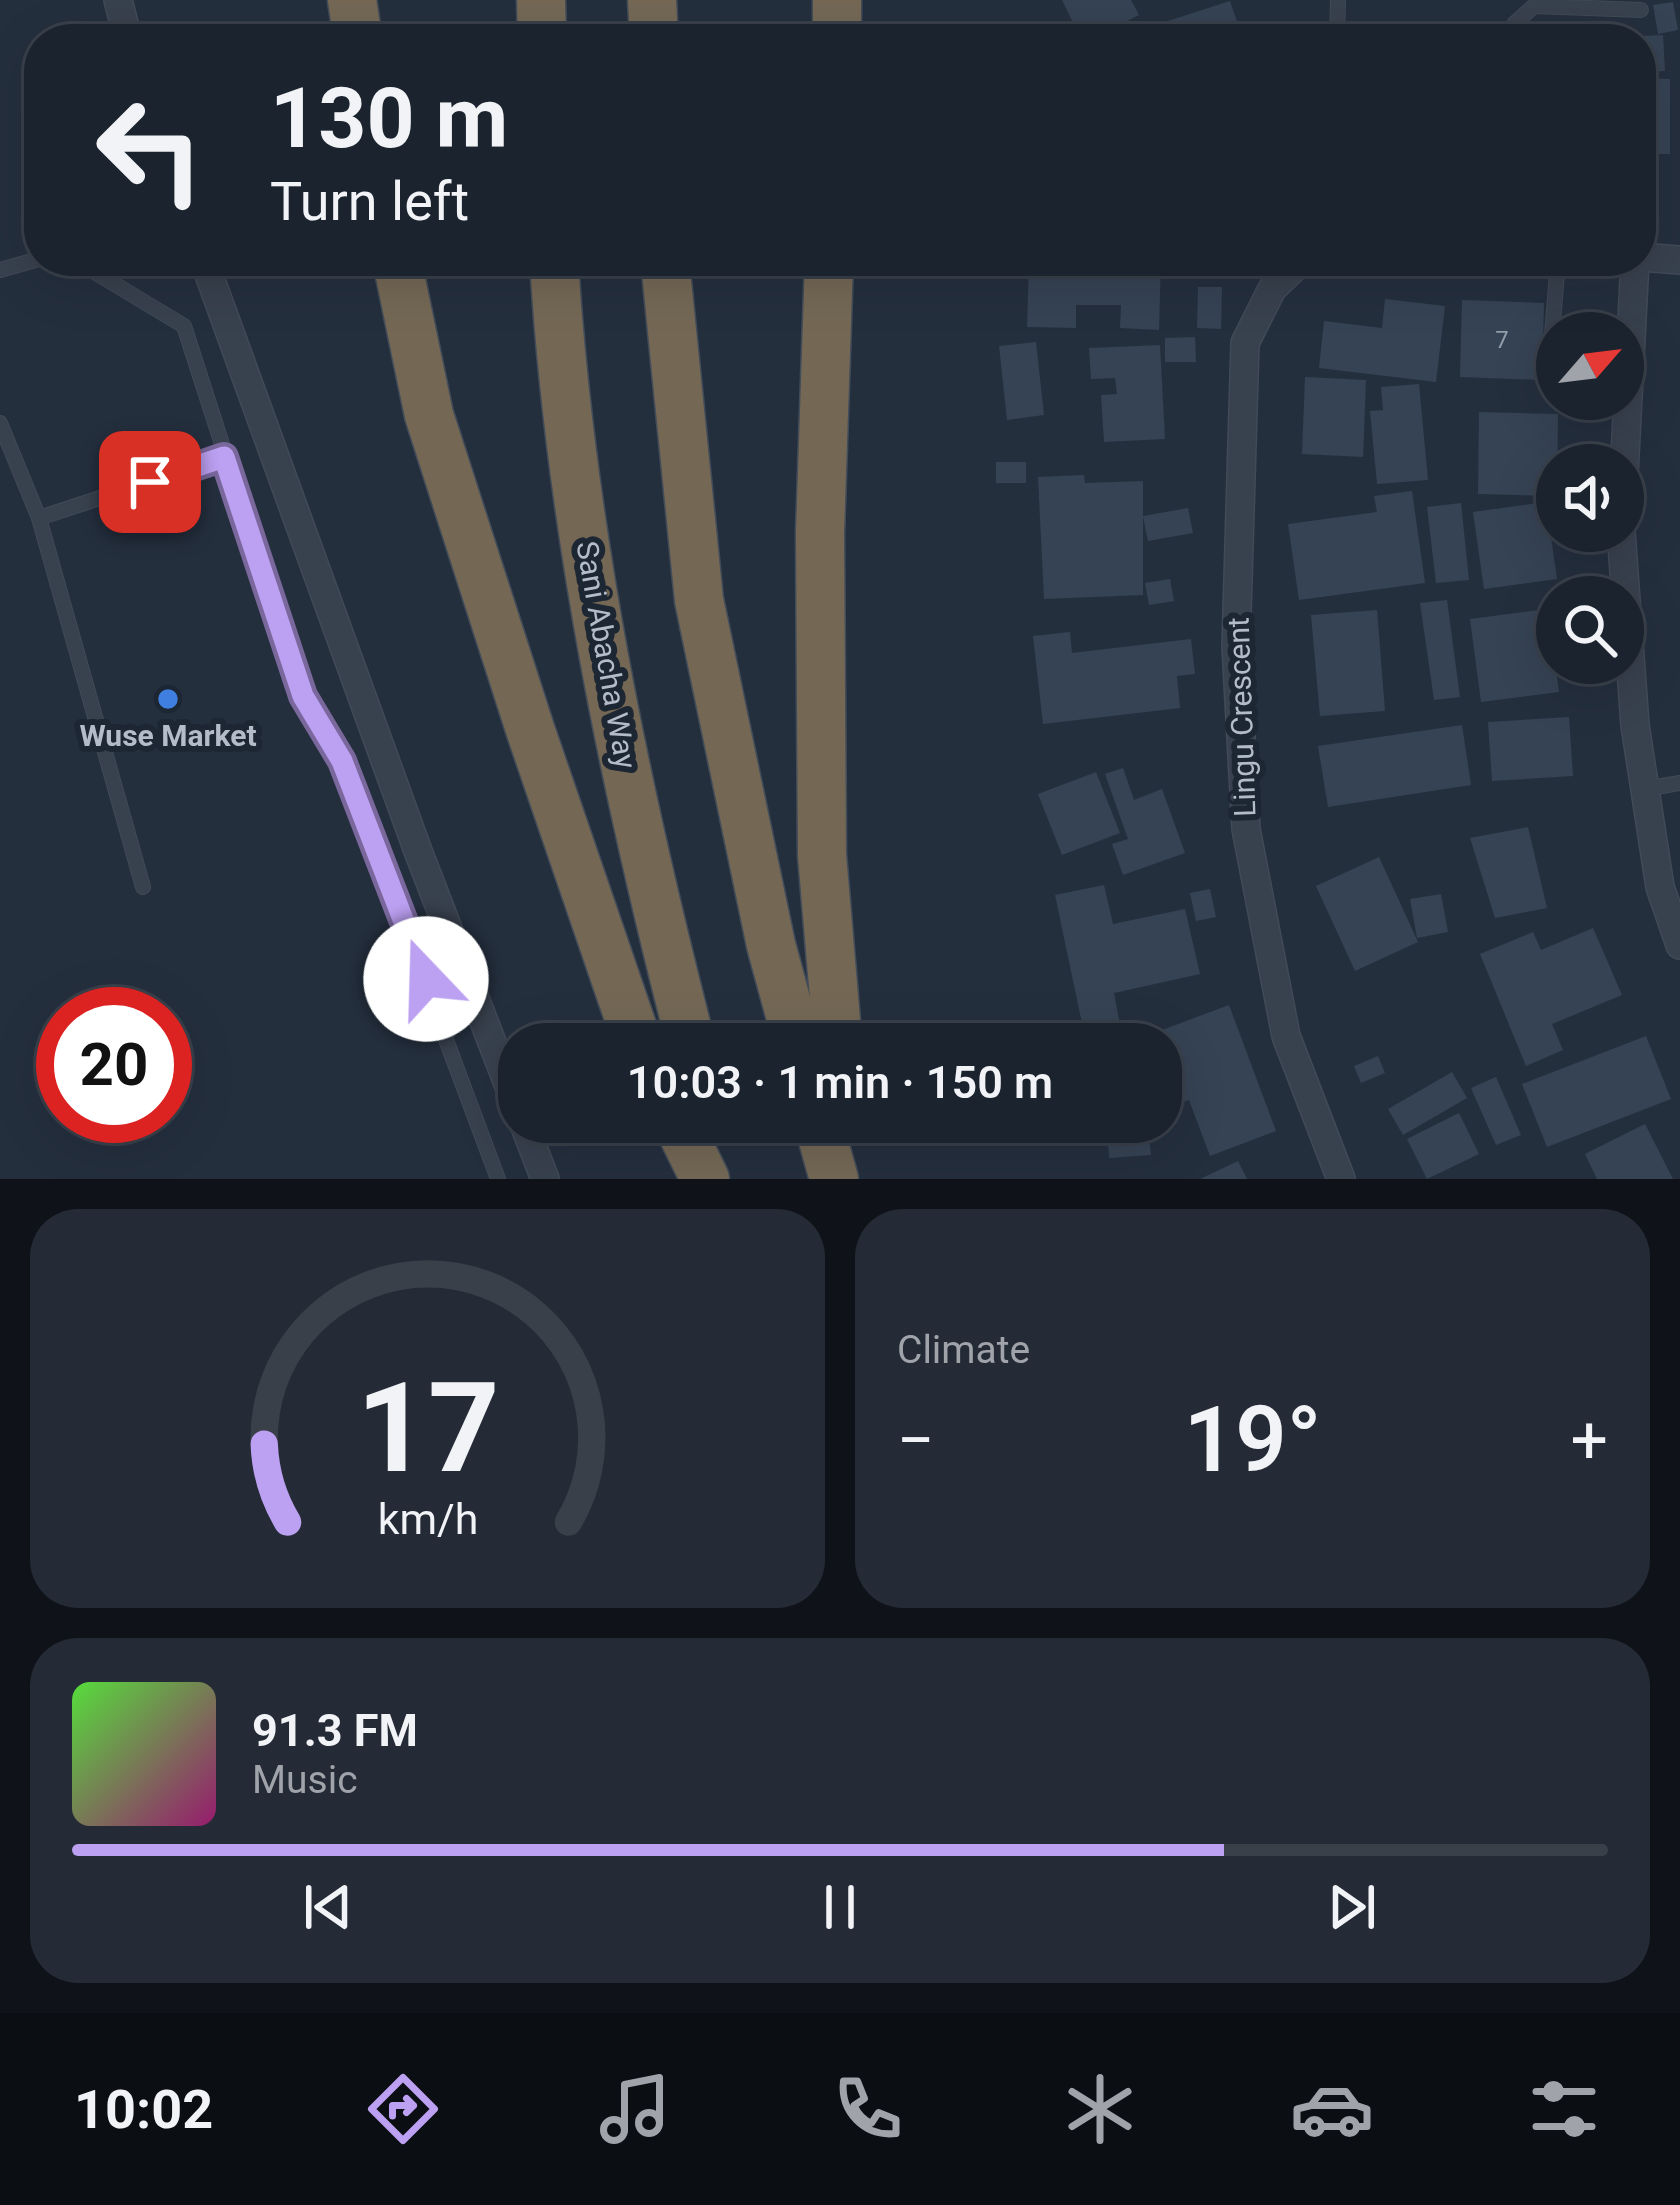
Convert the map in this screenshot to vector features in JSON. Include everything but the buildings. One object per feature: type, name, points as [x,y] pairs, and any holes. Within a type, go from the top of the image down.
[{"type":"highway","points":[[400,276],[429,415],[631,1023]]},
{"type":"highway","name":"Sani Abacha Way","points":[[555,276],[560,352],[594,608],[658,917],[686,1023]]},
{"type":"highway","points":[[667,276],[699,600],[791,1023]]},
{"type":"highway","points":[[829,276],[820,533],[822,832],[836,1023]]},
{"type":"highway","points":[[688,1143],[706,1179]]},
{"type":"highway","points":[[717,1143],[726,1179]]},
{"type":"highway","points":[[824,1143],[834,1179]]},
{"type":"highway","points":[[849,1143],[854,1179]]},
{"type":"street","points":[[209,276],[498,1058]]},
{"type":"street","name":"Lingu Crescent","points":[[1285,276],[1272,289],[1245,343],[1237,646],[1246,830],[1286,1036],[1341,1179]]},
{"type":"street","points":[[1626,444],[1637,276]]},
{"type":"street","points":[[1622,552],[1633,703],[1645,789],[1660,887],[1680,945]]},
{"type":"street","points":[[531,1143],[545,1179]]},
{"type":"lane","points":[[1514,24],[1534,6],[1641,10]]},
{"type":"lane","points":[[101,276],[184,326],[303,696],[342,761],[498,1179]]},
{"type":"lane","points":[[1554,312],[1557,276]]},
{"type":"lane","points":[[0,424],[39,518],[143,887]]},
{"type":"lane","points":[[39,518],[224,457]]},
{"type":"lane","points":[[1645,789],[1680,783]]},
{"type":"place","name":"Wuse Market","points":[[168,699]]},
{"type":"route","points":[[150,482],[224,457],[303,696],[342,761],[426,979]]}]
